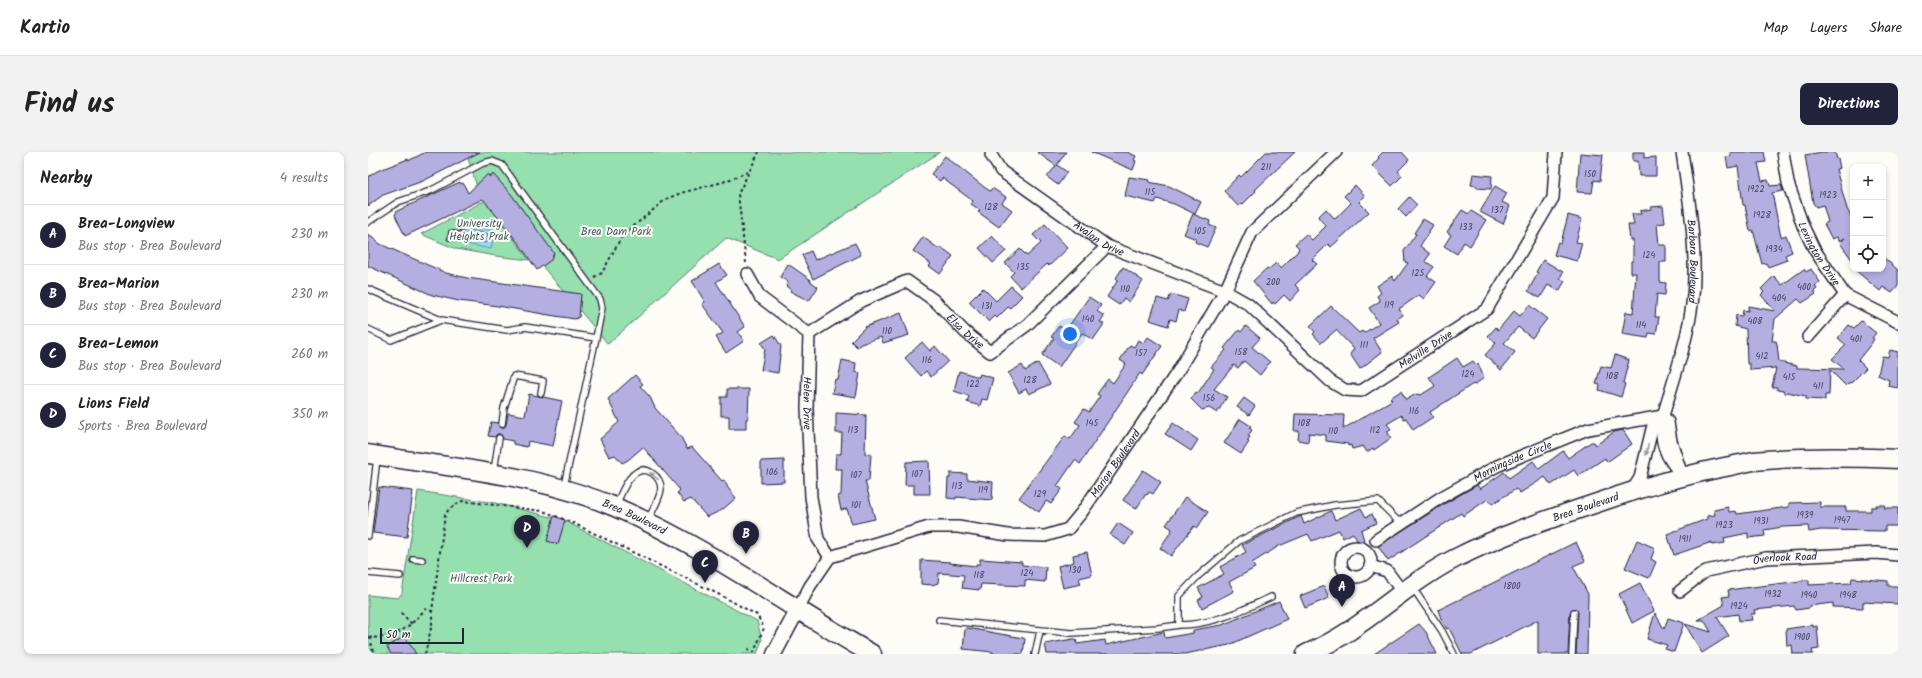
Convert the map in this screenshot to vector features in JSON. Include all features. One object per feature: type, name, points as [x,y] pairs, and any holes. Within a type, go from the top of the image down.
[{"type":"main road","name":"Brea Boulevard","points":[[373,455],[494,474],[563,489],[615,507],[683,541],[872,654]]},
{"type":"main road","name":"Brea Boulevard","points":[[1306,654],[1333,641],[1452,560],[1512,532],[1631,492],[1683,476],[1753,461],[1835,456],[1898,459]]},
{"type":"street","name":"Marion Boulevard","points":[[830,557],[929,527],[958,527],[1008,535],[1045,536],[1068,528],[1082,512],[1178,370],[1225,291],[1252,232],[1336,152]]},
{"type":"street","name":"Melville Drive","points":[[1225,291],[1248,304],[1330,381],[1345,390],[1361,391],[1487,309],[1552,198],[1556,152]]},
{"type":"street","name":"Barbara Boulevard","points":[[1682,152],[1692,226],[1694,277],[1688,327],[1663,416],[1662,440],[1672,464],[1683,476]]},
{"type":"street","name":"Lexington Drive","points":[[1783,152],[1788,183],[1803,226],[1814,249],[1845,295],[1898,322]]},
{"type":"street","name":"Avalon Drive","points":[[991,155],[1001,171],[1107,246],[1225,291]]},
{"type":"street","name":"Elsa Drive","points":[[809,334],[861,301],[907,281],[935,301],[965,332],[990,352],[1027,325],[1107,246]]},
{"type":"street","points":[[747,274],[760,297],[809,334]]},
{"type":"street","points":[[1808,337],[1845,295]]},
{"type":"street","name":"Helen Drive","points":[[809,334],[807,408],[811,497],[818,539],[830,557]]},
{"type":"street","name":"Barbara Boulevard","points":[[1631,492],[1640,478],[1645,464],[1653,426],[1663,416]]},
{"type":"street","name":"Morningside Circle","points":[[1376,540],[1440,498],[1504,463],[1588,429],[1663,416]]},
{"type":"street","name":"Overlook Road","points":[[1680,591],[1706,571],[1766,558],[1876,553],[1898,555]]},
{"type":"street","points":[[774,654],[810,586],[830,557]]},
{"type":"street","points":[[1370,566],[1387,571],[1408,590]]},
{"type":"lane","points":[[368,222],[398,202],[430,191],[483,163],[492,161],[502,165],[600,299],[601,303],[596,338],[563,489]]},
{"type":"lane","points":[[368,288],[442,320],[507,330],[525,327],[596,338]]},
{"type":"lane","points":[[368,329],[391,340],[442,320]]},
{"type":"lane","points":[[502,424],[504,408],[514,376],[543,381],[541,393]]},
{"type":"lane","points":[[494,474],[499,438]]},
{"type":"lane","points":[[368,536],[373,455]]},
{"type":"lane","points":[[615,507],[631,476],[641,471],[650,472],[658,478],[661,490],[647,522]]},
{"type":"lane","points":[[1179,625],[1179,596],[1197,578],[1239,541],[1296,513],[1335,504],[1378,501],[1401,524]]},
{"type":"lane","points":[[413,559],[422,560]]},
{"type":"lane","points":[[368,573],[400,576]]},
{"type":"lane","points":[[1408,590],[1442,631],[1454,654]]},
{"type":"lane","points":[[939,620],[1071,633],[1158,628],[1189,625],[1225,618],[1271,597]]},
{"type":"lane","points":[[1572,654],[1574,612]]},
{"type":"lane","points":[[1035,654],[1040,631]]},
{"type":"path","points":[[747,274],[738,194],[759,152]]},
{"type":"path","points":[[587,282],[602,273],[622,236],[666,199],[681,192],[723,182],[750,171]]},
{"type":"path","points":[[425,654],[432,624],[432,611],[445,515],[449,509],[462,501],[543,511],[573,522],[720,595],[756,615],[764,628],[754,652],[748,649]]},
{"type":"path","points":[[368,637],[390,636],[406,629],[424,609],[432,611]]},
{"type":"path","points":[[401,613],[412,624]]},
{"type":"path","points":[[371,637],[372,649],[376,654]]},
{"type":"green space","name":"Brea Dam Park","points":[[466,152],[940,152],[778,259],[726,238],[608,344],[478,190]]},
{"type":"green space","name":"University Heights Prak","points":[[486,200],[529,260],[456,249],[421,234]]},
{"type":"green space","name":"Hillcrest Park","points":[[418,491],[495,503],[563,520],[757,621],[762,640],[757,654],[368,654],[368,595],[398,598],[402,593]]},
{"type":"water","points":[[465,225],[494,231],[491,249],[462,243]]},
{"type":"building","points":[[426,152],[480,152],[423,181],[383,195],[368,206],[368,177],[377,171],[408,159],[408,161]]},
{"type":"building","points":[[1037,152],[1066,152],[1057,165],[1067,172],[1058,185],[1047,177],[1056,166]]},
{"type":"building","points":[[1091,152],[1127,152],[1136,156],[1134,160],[1136,161],[1133,170]]},
{"type":"building","points":[[1266,152],[1295,152],[1255,190],[1256,191],[1242,205],[1241,204],[1238,206],[1224,191],[1239,175],[1241,177]]},
{"type":"building","points":[[1383,152],[1402,152],[1409,160],[1398,171],[1402,176],[1392,186],[1372,166]]},
{"type":"building","points":[[1633,152],[1644,152],[1644,158],[1656,157],[1656,176],[1639,176],[1638,161],[1633,161]]},
{"type":"building","points":[[1730,152],[1764,152],[1766,162],[1758,163],[1762,181],[1768,180],[1770,186],[1781,185],[1783,191],[1772,193],[1781,237],[1786,235],[1792,252],[1785,255],[1787,260],[1768,267],[1766,263],[1762,264],[1753,230],[1750,231],[1745,205],[1743,205],[1738,166],[1728,168],[1726,157],[1731,156]]},
{"type":"building","points":[[1822,152],[1835,152],[1840,168],[1836,169],[1847,209],[1850,214],[1850,257],[1840,243],[1845,238],[1839,241],[1837,237],[1832,239],[1824,224],[1828,222],[1823,205],[1816,207],[1813,203],[1805,155]]},
{"type":"building","points":[[1580,153],[1603,155],[1600,181],[1594,180],[1592,193],[1577,192]]},
{"type":"building","points":[[945,156],[984,187],[990,191],[992,188],[1006,197],[1002,203],[1012,210],[999,227],[978,212],[980,210],[971,204],[973,201],[942,178],[940,181],[931,174]]},
{"type":"building","points":[[488,174],[491,177],[493,174],[511,194],[554,253],[551,260],[537,270],[520,245],[483,199],[405,236],[395,215],[397,211],[460,182],[461,184],[463,183],[468,193]]},
{"type":"building","points":[[1473,174],[1492,176],[1491,189],[1477,188],[1477,186],[1471,185]]},
{"type":"building","points":[[1129,177],[1150,180],[1149,182],[1169,186],[1201,202],[1195,214],[1174,204],[1157,199],[1155,203],[1125,196]]},
{"type":"building","points":[[1355,185],[1365,196],[1359,202],[1369,212],[1331,247],[1328,244],[1312,260],[1317,264],[1295,285],[1300,290],[1290,301],[1284,295],[1275,304],[1273,302],[1272,304],[1253,281],[1267,268],[1268,270],[1276,263],[1281,268],[1297,252],[1299,248],[1295,244],[1306,234],[1312,240],[1326,226],[1318,217],[1326,209],[1335,219],[1351,203],[1344,196]]},
{"type":"building","points":[[1495,186],[1507,193],[1502,202],[1510,206],[1503,224],[1480,212]]},
{"type":"building","points":[[1409,197],[1417,205],[1406,217],[1398,209]]},
{"type":"building","points":[[1663,206],[1665,223],[1657,224],[1659,245],[1666,245],[1666,262],[1660,262],[1660,282],[1666,283],[1665,295],[1657,294],[1655,317],[1659,317],[1656,334],[1649,333],[1648,338],[1622,334],[1626,312],[1633,313],[1636,273],[1631,273],[1631,261],[1633,261],[1633,240],[1630,240],[1628,225],[1634,225],[1632,214],[1641,214],[1640,211],[1651,209],[1651,207]]},
{"type":"building","points":[[1462,210],[1469,214],[1471,211],[1486,220],[1470,246],[1464,242],[1457,254],[1444,246],[1451,235],[1447,232]]},
{"type":"building","points":[[1193,214],[1210,221],[1209,225],[1216,228],[1207,247],[1195,242],[1196,239],[1184,234]]},
{"type":"building","points":[[1568,215],[1582,219],[1576,242],[1582,243],[1577,261],[1554,255],[1558,242],[1561,243]]},
{"type":"building","points":[[1423,219],[1433,225],[1420,246],[1430,254],[1425,261],[1434,267],[1427,276],[1436,282],[1424,299],[1419,295],[1399,309],[1403,315],[1397,319],[1399,322],[1373,338],[1382,352],[1360,369],[1350,354],[1354,349],[1336,330],[1321,343],[1313,334],[1315,332],[1310,326],[1331,306],[1359,333],[1362,331],[1364,333],[1379,323],[1369,308],[1380,301],[1377,296],[1381,293],[1377,286],[1392,276],[1395,281],[1408,263],[1405,262],[1404,251],[1416,234],[1414,233]]},
{"type":"building","points":[[1045,224],[1068,248],[1049,266],[1047,264],[1021,288],[1010,276],[1014,272],[1005,263],[1020,249],[1027,256],[1041,243],[1033,235]]},
{"type":"building","points":[[449,230],[463,232],[461,242],[447,240]]},
{"type":"building","points":[[368,234],[380,244],[446,273],[467,278],[581,294],[579,317],[575,319],[459,301],[432,295],[368,266]]},
{"type":"building","points":[[992,236],[1006,251],[993,263],[979,248]]},
{"type":"building","points":[[923,237],[939,249],[941,247],[953,256],[940,274],[929,266],[931,264],[913,251]]},
{"type":"building","points":[[855,243],[861,255],[813,279],[802,255],[811,251],[815,260]]},
{"type":"building","points":[[1543,260],[1563,272],[1560,278],[1565,281],[1559,291],[1548,285],[1540,298],[1528,291]]},
{"type":"building","points":[[1886,260],[1898,270],[1898,286],[1892,293],[1883,287],[1880,291],[1858,272],[1886,272]]},
{"type":"building","points":[[719,264],[727,275],[716,282],[745,327],[738,332],[744,341],[726,353],[716,337],[723,333],[702,304],[705,302],[692,281]]},
{"type":"building","points":[[788,264],[811,280],[809,280],[818,287],[809,301],[790,291],[791,290],[786,286],[788,282],[780,277]]},
{"type":"building","points":[[1123,267],[1143,281],[1129,302],[1124,298],[1119,305],[1107,297],[1118,280],[1116,278]]},
{"type":"building","points":[[1804,269],[1806,272],[1811,269],[1820,282],[1815,286],[1817,289],[1814,291],[1816,294],[1802,303],[1798,299],[1775,319],[1772,341],[1776,341],[1777,344],[1779,362],[1797,366],[1797,368],[1844,369],[1832,359],[1846,345],[1838,338],[1849,325],[1854,328],[1861,321],[1876,333],[1872,338],[1874,339],[1871,344],[1858,360],[1866,368],[1851,383],[1850,382],[1846,386],[1830,370],[1829,395],[1825,395],[1825,400],[1806,399],[1806,396],[1787,392],[1785,394],[1783,391],[1777,390],[1777,387],[1772,387],[1776,368],[1750,370],[1750,364],[1747,364],[1746,329],[1735,326],[1736,315],[1742,316],[1743,310],[1748,311],[1748,306],[1775,311],[1761,295],[1764,292],[1761,289],[1774,276],[1782,285]]},
{"type":"building","points":[[1011,286],[1022,296],[1010,308],[1008,307],[997,318],[995,316],[989,322],[969,302],[983,288],[996,301]]},
{"type":"building","points":[[1171,294],[1188,299],[1184,312],[1179,310],[1176,321],[1170,319],[1168,326],[1150,320],[1157,298],[1168,301]]},
{"type":"building","points":[[1089,297],[1101,305],[1097,311],[1104,316],[1100,322],[1104,324],[1093,340],[1082,333],[1059,367],[1042,355],[1054,338],[1051,337],[1059,326],[1066,330]]},
{"type":"building","points":[[1529,305],[1547,319],[1532,338],[1518,327],[1504,343],[1515,352],[1501,370],[1485,355],[1496,343],[1488,336],[1496,327],[1498,330],[1514,311],[1520,316]]},
{"type":"building","points":[[901,313],[909,335],[883,343],[881,337],[861,344],[857,347],[851,341],[865,327]]},
{"type":"building","points":[[1246,326],[1260,338],[1252,347],[1270,362],[1260,375],[1244,361],[1238,368],[1234,365],[1214,389],[1227,397],[1217,413],[1209,408],[1202,410],[1191,399],[1196,392],[1198,393],[1214,369],[1211,367],[1226,350],[1224,348],[1239,330],[1241,332]]},
{"type":"building","points":[[774,335],[781,346],[778,373],[761,370],[765,349],[761,343]]},
{"type":"building","points":[[1148,337],[1162,346],[1142,375],[1140,373],[1080,464],[1075,460],[1057,486],[1062,489],[1051,504],[1046,501],[1039,512],[1019,498],[1065,436],[1070,439],[1080,425],[1075,422],[1084,409],[1089,412],[1100,396],[1097,394],[1108,379],[1113,383],[1126,364],[1120,360],[1130,345],[1134,347],[1138,340],[1144,343]]},
{"type":"building","points":[[922,342],[930,351],[935,346],[948,361],[931,377],[926,371],[921,376],[905,358]]},
{"type":"building","points":[[1890,350],[1898,352],[1898,388],[1888,386],[1889,380],[1878,375],[1882,356],[1888,357]]},
{"type":"building","points":[[1615,355],[1629,360],[1621,397],[1599,390],[1600,385],[1596,384],[1601,366],[1611,368]]},
{"type":"building","points":[[1457,358],[1463,367],[1473,361],[1476,365],[1478,363],[1484,378],[1430,412],[1433,417],[1413,430],[1406,418],[1404,419],[1402,415],[1387,424],[1391,429],[1387,431],[1391,438],[1374,450],[1373,448],[1367,452],[1363,446],[1352,449],[1351,445],[1348,446],[1348,444],[1326,441],[1326,435],[1309,433],[1308,442],[1298,440],[1299,431],[1294,431],[1295,414],[1344,415],[1343,429],[1392,400],[1390,398],[1401,391],[1406,400],[1416,394],[1421,395],[1435,386],[1429,377]]},
{"type":"building","points":[[842,360],[856,363],[855,372],[860,373],[856,397],[832,393],[835,379],[838,380]]},
{"type":"building","points":[[1038,363],[1050,384],[1029,394],[1026,389],[1019,393],[1008,373],[1022,365],[1025,371]]},
{"type":"building","points":[[959,371],[979,377],[980,374],[993,378],[987,400],[982,399],[980,406],[967,402],[969,396],[954,391]]},
{"type":"building","points":[[635,375],[643,384],[640,386],[650,397],[655,408],[681,437],[687,449],[692,447],[722,481],[724,480],[736,498],[722,510],[707,517],[691,499],[684,502],[677,493],[680,490],[643,447],[628,460],[622,463],[615,455],[609,457],[600,439],[619,422],[608,399]]},
{"type":"building","points":[[727,389],[749,389],[748,419],[746,419],[746,429],[729,429],[729,416],[721,416],[721,397],[727,397]]},
{"type":"building","points":[[529,394],[562,401],[553,446],[528,441],[527,447],[513,444],[513,441],[503,439],[500,434],[497,434],[495,437],[488,436],[491,422],[498,423],[499,427],[503,428],[506,425],[508,413],[525,416]]},
{"type":"building","points":[[1244,398],[1255,406],[1249,415],[1237,407]]},
{"type":"building","points":[[836,413],[866,415],[865,454],[871,454],[869,481],[865,481],[875,519],[852,524],[847,509],[841,510],[838,496],[841,495],[842,469],[835,469],[836,454],[841,454],[842,433],[836,433]]},
{"type":"building","points":[[1240,419],[1251,426],[1249,428],[1252,430],[1248,436],[1250,437],[1247,441],[1249,442],[1241,454],[1224,443]]},
{"type":"building","points":[[1173,423],[1198,440],[1191,451],[1165,434]]},
{"type":"building","points":[[1623,430],[1632,444],[1607,462],[1605,458],[1578,476],[1574,470],[1551,485],[1545,477],[1520,493],[1516,489],[1492,504],[1488,499],[1463,516],[1461,513],[1388,561],[1378,546],[1444,504],[1477,485],[1480,489],[1504,472],[1509,478],[1533,461],[1539,469],[1563,451],[1568,458],[1591,442],[1594,442],[1596,445],[1614,432]]},
{"type":"building","points":[[784,460],[784,482],[761,483],[761,461]]},
{"type":"building","points":[[929,461],[930,494],[914,494],[914,485],[905,485],[906,462]]},
{"type":"building","points":[[1143,470],[1161,482],[1153,494],[1149,492],[1147,495],[1146,494],[1136,509],[1123,500]]},
{"type":"building","points":[[950,473],[967,474],[967,479],[993,482],[992,500],[956,497],[956,499],[947,498],[948,478],[950,478]]},
{"type":"building","points":[[379,487],[413,491],[407,537],[373,533]]},
{"type":"building","points":[[1185,497],[1208,512],[1197,528],[1194,526],[1171,556],[1160,548],[1172,530],[1166,525]]},
{"type":"building","points":[[1820,502],[1820,507],[1846,507],[1846,511],[1871,511],[1871,507],[1876,507],[1876,505],[1885,505],[1884,508],[1898,508],[1898,526],[1885,526],[1885,531],[1821,530],[1809,532],[1808,526],[1783,527],[1764,530],[1765,536],[1748,538],[1748,533],[1724,538],[1725,543],[1712,545],[1712,542],[1674,555],[1667,534],[1707,519],[1707,516],[1715,515],[1714,510],[1728,507],[1729,512],[1736,511],[1737,514],[1789,507],[1789,503]]},
{"type":"building","points":[[1361,508],[1366,517],[1372,514],[1376,523],[1361,530],[1366,547],[1362,549],[1353,533],[1343,538],[1339,530],[1312,541],[1308,534],[1279,546],[1252,563],[1255,568],[1229,582],[1234,591],[1202,608],[1198,600],[1203,597],[1198,588],[1224,574],[1220,567],[1246,552],[1242,545],[1301,516],[1304,524],[1331,511],[1335,520]]},
{"type":"building","points":[[554,516],[565,520],[558,544],[547,541]]},
{"type":"building","points":[[1118,523],[1133,533],[1125,545],[1110,535]]},
{"type":"building","points":[[1637,540],[1655,548],[1651,559],[1656,562],[1649,578],[1625,568]]},
{"type":"building","points":[[1576,542],[1585,561],[1573,566],[1588,594],[1587,654],[1576,654],[1578,612],[1574,608],[1570,612],[1568,654],[1538,654],[1538,620],[1471,654],[1462,654],[1449,628],[1447,629],[1442,621],[1438,610]]},
{"type":"building","points":[[1087,552],[1092,575],[1079,578],[1081,584],[1063,588],[1058,566],[1074,562],[1073,555]]},
{"type":"building","points":[[980,559],[1022,562],[1022,565],[1046,567],[1045,582],[1025,580],[1025,586],[981,584],[980,590],[962,588],[964,575],[939,573],[938,583],[932,585],[921,584],[921,560],[976,566],[976,564],[980,564]]},
{"type":"building","points":[[1852,578],[1888,581],[1888,586],[1898,586],[1898,604],[1863,602],[1863,608],[1833,607],[1833,603],[1809,606],[1809,608],[1796,610],[1794,606],[1754,610],[1755,614],[1751,614],[1752,620],[1739,621],[1738,614],[1717,617],[1729,636],[1702,653],[1685,624],[1711,632],[1704,620],[1698,620],[1724,605],[1722,597],[1729,596],[1728,590],[1809,580],[1809,585],[1851,583]]},
{"type":"building","points":[[1640,583],[1654,611],[1632,623],[1619,594]]},
{"type":"building","points":[[1324,586],[1329,598],[1305,608],[1300,596]]},
{"type":"building","points":[[1279,601],[1287,619],[1229,645],[1185,654],[1047,654],[1045,644],[1073,639],[1076,639],[1077,644],[1105,640],[1106,645],[1164,632],[1165,638],[1193,633],[1193,630],[1222,625]]},
{"type":"building","points":[[1655,613],[1664,629],[1668,618],[1684,623],[1674,652],[1665,649],[1667,645],[1647,639]]},
{"type":"building","points":[[1419,624],[1426,632],[1437,654],[1374,654]]},
{"type":"building","points":[[1813,625],[1813,627],[1817,626],[1819,649],[1812,650],[1813,654],[1793,654],[1792,645],[1787,646],[1786,629]]},
{"type":"building","points":[[967,628],[1023,638],[1025,639],[1023,654],[993,654],[993,652],[963,649],[965,629]]},
{"type":"building","points":[[405,636],[416,654],[391,654],[387,647]]},
{"type":"place","name":"Lions Field","points":[[527,548]]},
{"type":"place","name":"Brea-Marion","points":[[746,554]]},
{"type":"place","name":"Brea-Lemon","points":[[705,583]]},
{"type":"place","name":"Brea-Longview","points":[[1342,607]]}]
